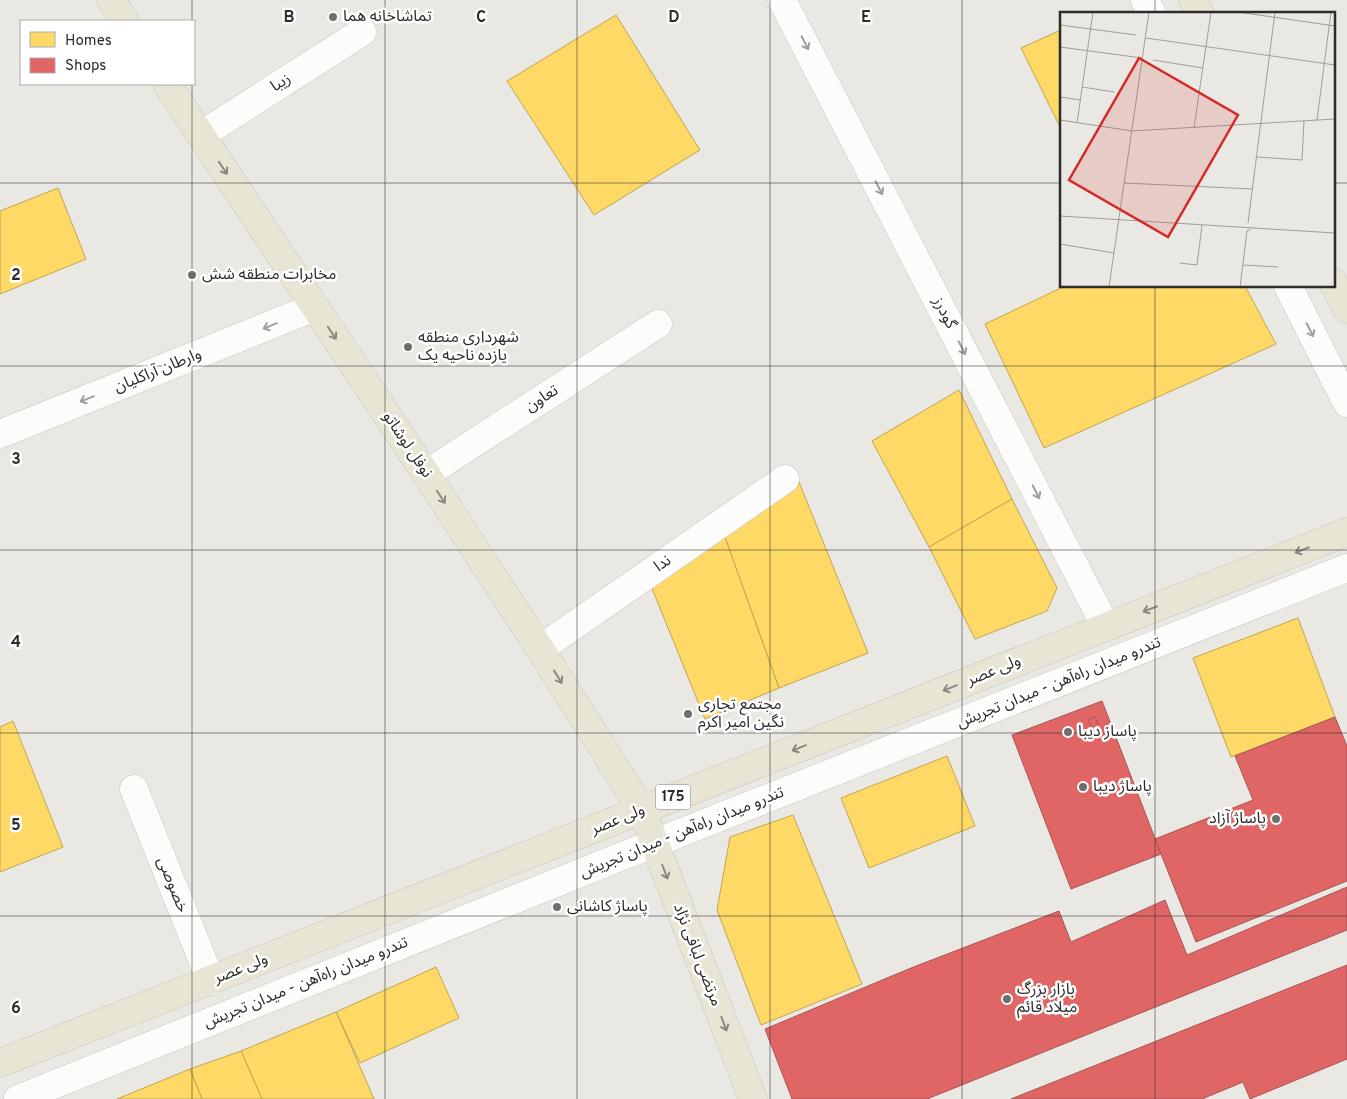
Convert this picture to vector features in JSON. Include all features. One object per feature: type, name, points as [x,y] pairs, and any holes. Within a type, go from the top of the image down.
[{"type":"main road","points":[[112,0],[125,20]]},
{"type":"main road","points":[[1193,0],[1199,12]]},
{"type":"main road","name":"نوفل لوشاتو","points":[[168,85],[426,474],[642,810]]},
{"type":"main road","points":[[1334,284],[1347,309]]},
{"type":"main road","name":"ولی عصر","points":[[0,1063],[1347,532]]},
{"type":"main road","name":"مرتضی لبافی نژاد","points":[[642,810],[752,1099]]},
{"type":"street","name":"گودرز","points":[[782,0],[1106,627]]},
{"type":"street","points":[[1145,0],[1151,12]]},
{"type":"street","name":"زیبا","points":[[201,135],[362,32]]},
{"type":"street","points":[[1289,288],[1347,403]]},
{"type":"street","name":"وارطان آراکلیان","points":[[0,434],[315,308]]},
{"type":"street","name":"تعاون","points":[[426,474],[658,324]]},
{"type":"street","name":"ندا","points":[[540,649],[785,479]]},
{"type":"street","name":"تندرو میدان راه‌آهن - میدان تجریش","points":[[18,1099],[1347,568]]},
{"type":"street","name":"خصوصی","points":[[134,789],[211,980]]},
{"type":"building: Homes","points":[[616,15],[700,150],[594,215],[507,81]]},
{"type":"building: Homes","points":[[1060,30],[1060,127],[1021,48]]},
{"type":"building: Homes","points":[[58,188],[86,259],[0,294],[0,211]]},
{"type":"building: Homes","points":[[1061,288],[1246,288],[1276,344],[1044,448],[985,324]]},
{"type":"building: Homes","points":[[959,390],[1012,499],[929,547],[872,441]]},
{"type":"building: Homes","points":[[797,477],[868,653],[779,688],[722,529]]},
{"type":"building: Homes","points":[[1012,499],[1057,588],[1047,611],[975,639],[929,547]]},
{"type":"building: Homes","points":[[722,529],[779,688],[705,719],[649,581]]},
{"type":"building: Homes","points":[[1298,618],[1335,717],[1231,757],[1193,658]]},
{"type":"building: Homes","points":[[13,721],[63,847],[0,872],[0,727]]},
{"type":"building: Homes","points":[[947,756],[975,826],[869,868],[841,798]]},
{"type":"building: Homes","points":[[793,815],[862,984],[761,1025],[717,910],[730,837]]},
{"type":"building: Homes","points":[[436,967],[459,1018],[360,1063],[336,1012]]},
{"type":"building: Homes","points":[[336,1012],[374,1099],[262,1099],[241,1051]]},
{"type":"building: Homes","points":[[241,1051],[262,1099],[202,1099],[190,1069]]},
{"type":"building: Homes","points":[[190,1069],[202,1099],[117,1099]]},
{"type":"building: Shops","name":"پاساژ دیبا","points":[[1102,701],[1161,854],[1071,889],[1012,735]]},
{"type":"building: Shops","points":[[1095,716],[1099,727],[1093,729],[1088,720]]},
{"type":"building: Shops","name":"پاساژ آزاد","points":[[1335,717],[1347,746],[1347,881],[1196,942],[1155,839],[1253,800],[1235,756]]},
{"type":"building: Shops","name":"بازار بزرگ میلاد قائم","points":[[1347,887],[1347,930],[927,1099],[792,1099],[765,1029],[911,968],[1059,911],[1071,942],[1165,900],[1187,955]]},
{"type":"building: Shops","points":[[1347,965],[1347,1059],[1250,1099],[1243,1082],[1202,1099],[1011,1099]]},
{"type":"place","name":"تماشاخانه هما","points":[[333,17]]},
{"type":"place","name":"مخابرات منطقه شش","points":[[192,275]]},
{"type":"place","name":"شهرداری منطقه یازده ناحیه یک","points":[[408,347]]},
{"type":"place","name":"مجتمع تجاری نگین امیر اکرم","points":[[688,714]]},
{"type":"place","name":"پاساز دیبا","points":[[1068,732]]},
{"type":"place","name":"پاساژ دیبا","points":[[1083,787]]},
{"type":"place","name":"پاساژ آزاد","points":[[1276,819]]},
{"type":"place","name":"پاساژ کاشانی","points":[[557,907]]},
{"type":"place","name":"بازار بزرگ میلاد قائم","points":[[1007,999]]}]
